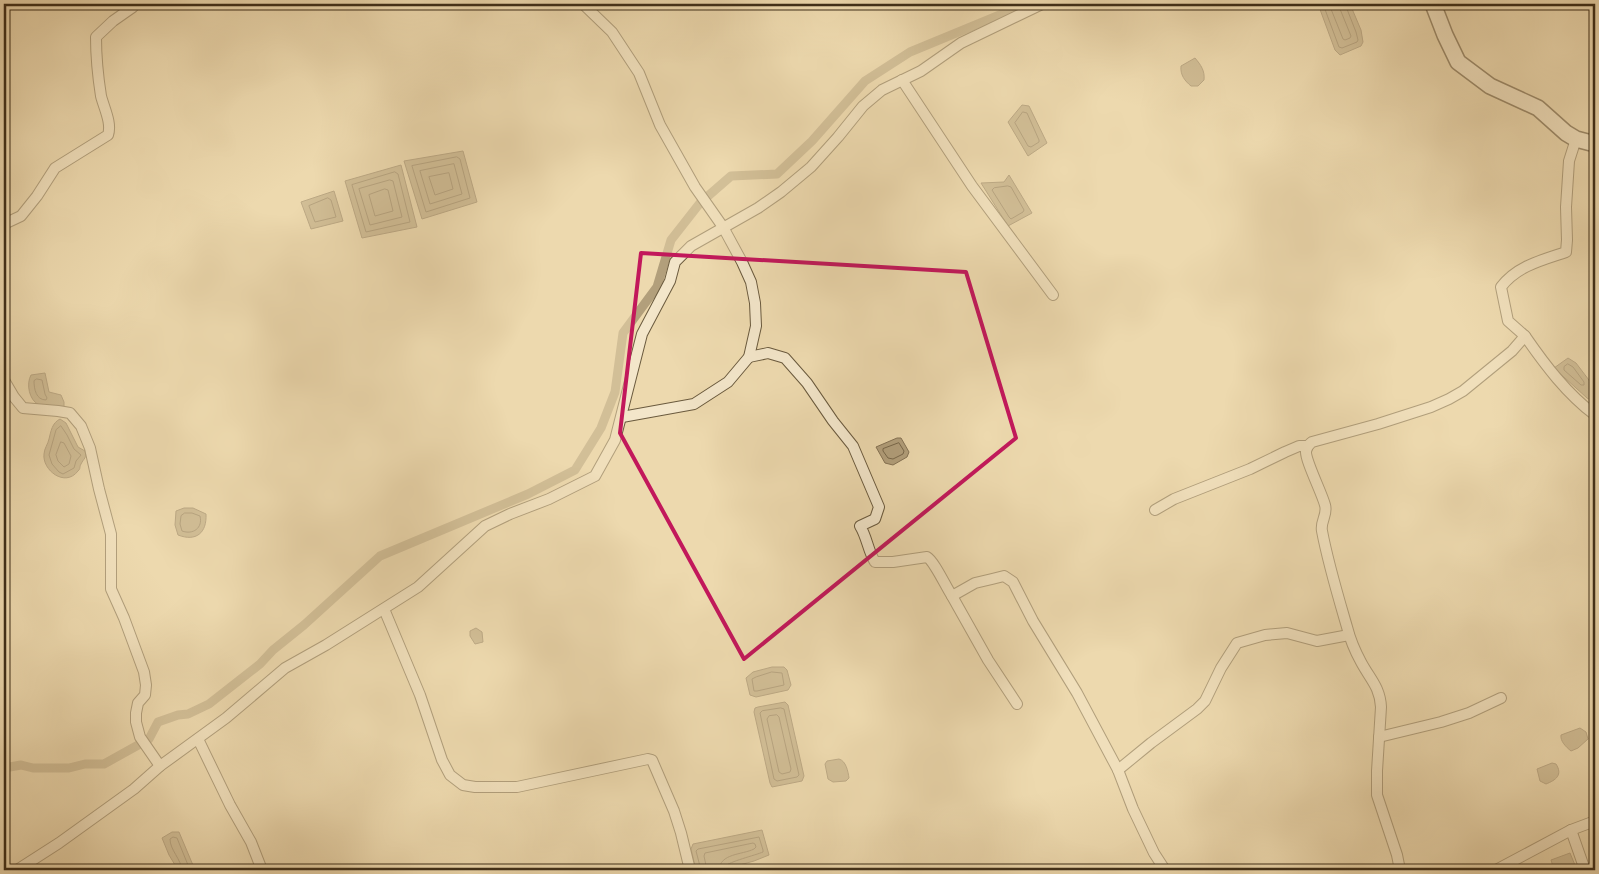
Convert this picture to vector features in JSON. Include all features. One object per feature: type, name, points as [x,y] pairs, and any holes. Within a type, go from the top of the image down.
[{"type":"street","points":[[4,224],[21,216],[37,196],[54,168],[108,134],[110,129],[101,97],[96,62],[96,37],[113,21],[136,4]]},
{"type":"street","points":[[583,4],[612,32],[639,73],[660,125],[695,187],[723,227],[742,262],[751,282],[755,303],[756,326],[749,357],[728,382],[694,404],[622,418]]},
{"type":"street","points":[[17,870],[59,843],[134,789],[160,766],[198,739],[285,668],[326,645],[418,587],[485,526],[549,499],[595,476],[615,440],[642,334],[670,281],[675,262],[691,246],[758,208],[781,192],[812,166],[863,106],[882,90],[920,71],[961,43],[1042,4]]},
{"type":"street","points":[[1433,4],[1458,62],[1490,86],[1538,108],[1566,133],[1576,139],[1595,144]]},
{"type":"street","points":[[902,80],[972,186],[1052,295]]},
{"type":"street","points":[[1576,139],[1569,161],[1566,252],[1529,264],[1508,278],[1501,287],[1508,321],[1525,336],[1548,369],[1586,409],[1595,415]]},
{"type":"street","points":[[1400,870],[1397,855],[1377,795],[1381,697],[1362,664],[1349,635],[1321,528],[1326,508],[1306,452],[1312,442],[1432,407],[1448,399],[1463,391],[1512,351],[1525,336]]},
{"type":"street","points":[[749,357],[768,352],[785,358],[806,383],[832,421],[853,446],[879,507],[875,519],[860,526],[875,562],[893,562],[927,556],[932,560],[988,660],[1017,704]]},
{"type":"street","points":[[4,380],[23,408],[58,410],[70,414],[81,426],[90,448],[111,534],[111,588],[144,672],[145,695],[138,703],[136,722],[140,737],[160,766]]},
{"type":"street","points":[[1155,510],[1174,499],[1250,469],[1285,452],[1300,446],[1308,446]]},
{"type":"street","points":[[952,596],[975,583],[992,578],[1004,576],[1014,582],[1033,621],[1077,692],[1118,770],[1133,809],[1154,853],[1165,870]]},
{"type":"street","points":[[384,609],[420,695],[442,760],[450,775],[463,785],[475,787],[517,787],[648,759],[652,760],[674,811],[690,870]]},
{"type":"street","points":[[1118,770],[1198,709],[1205,701],[1221,668],[1237,643],[1265,634],[1287,634],[1317,640],[1349,635]]},
{"type":"street","points":[[1379,737],[1469,713],[1501,698]]},
{"type":"street","points":[[198,739],[230,805],[251,842],[262,870]]},
{"type":"street","points":[[1496,870],[1571,830],[1595,821]]},
{"type":"street","points":[[1571,830],[1585,870]]},
{"type":"highlighted area","points":[[641,253],[966,272],[1016,438],[744,659],[620,433]]},
{"type":"water","points":[[1318,4],[1350,4],[1361,30],[1363,42],[1361,46],[1340,55],[1335,50]]},
{"type":"water","points":[[1195,58],[1202,68],[1204,80],[1198,86],[1191,86],[1183,78],[1181,66]]},
{"type":"water","points":[[1022,105],[1029,106],[1047,143],[1028,156],[1008,122]]},
{"type":"water","points":[[463,151],[477,202],[422,219],[404,161]]},
{"type":"water","points":[[401,165],[417,227],[362,238],[345,181]]},
{"type":"water","points":[[1009,175],[1032,213],[1008,226],[981,183],[1004,182]]},
{"type":"water","points":[[334,191],[343,221],[311,229],[301,202]]},
{"type":"water","points":[[1568,358],[1576,363],[1595,388],[1595,403],[1554,368]]},
{"type":"water","points":[[45,373],[49,392],[61,395],[64,407],[51,408],[39,405],[31,396],[29,379],[31,375]]},
{"type":"water","points":[[60,419],[66,423],[78,447],[86,453],[79,470],[73,476],[67,478],[55,475],[50,471],[44,460],[44,452],[52,428]]},
{"type":"water","points":[[901,438],[909,452],[907,457],[893,465],[885,463],[876,447]]},
{"type":"water","points":[[184,508],[193,508],[206,514],[205,526],[195,536],[184,537],[178,535],[175,525],[176,511]]},
{"type":"water","points":[[476,628],[482,632],[483,642],[475,644],[470,636],[470,631]]},
{"type":"water","points":[[772,667],[784,667],[787,670],[791,685],[788,690],[756,697],[750,695],[746,678],[753,672]]},
{"type":"water","points":[[785,702],[788,705],[804,776],[802,781],[772,787],[754,712],[755,708],[758,707]]},
{"type":"water","points":[[1580,728],[1586,732],[1588,739],[1578,748],[1571,751],[1562,742],[1561,735]]},
{"type":"water","points":[[839,759],[845,764],[849,778],[846,781],[833,782],[828,779],[825,764],[827,761]]},
{"type":"water","points":[[1552,763],[1556,764],[1559,774],[1553,781],[1546,784],[1540,781],[1537,769]]},
{"type":"water","points":[[762,830],[769,855],[722,870],[696,870],[691,849],[693,844]]},
{"type":"water","points":[[172,832],[179,832],[195,870],[178,870],[162,838]]},
{"type":"water","points":[[1570,853],[1577,870],[1554,870],[1551,860]]},
{"type":"waterway","points":[[4,768],[21,765],[33,768],[69,768],[85,764],[104,764],[149,739],[158,722],[178,715],[188,714],[209,704],[260,664],[273,650],[304,625],[380,556],[528,494],[575,470],[601,428],[615,392],[623,333],[657,287],[671,240],[700,203],[731,176],[777,174],[812,141],[865,81],[910,52],[1026,4]]}]
